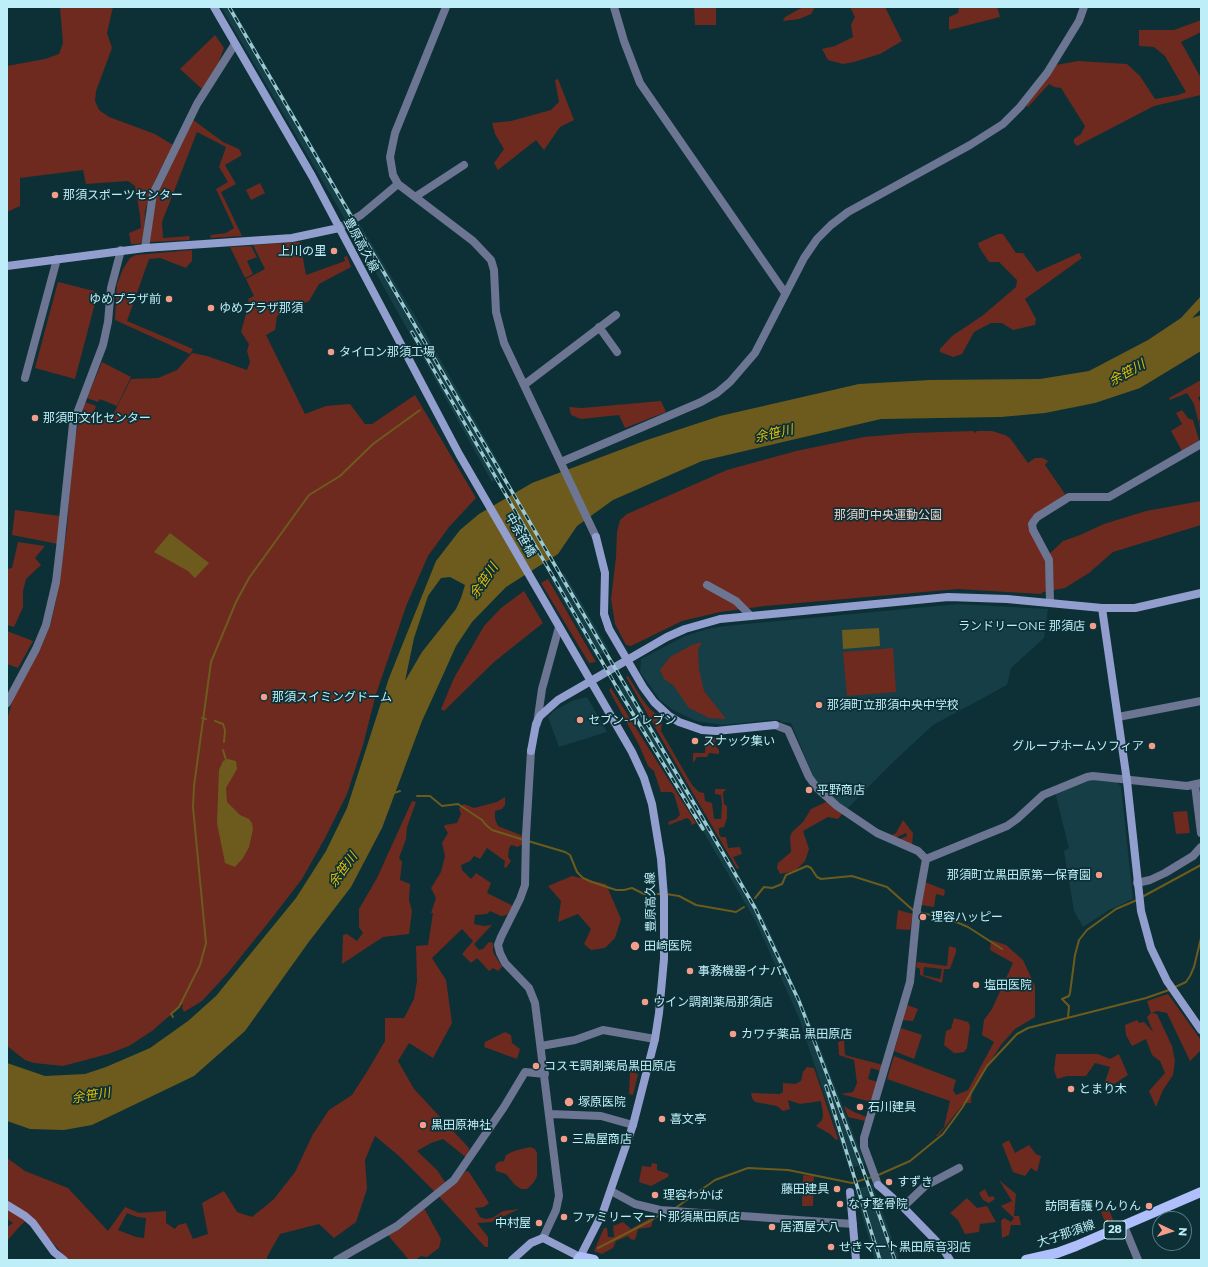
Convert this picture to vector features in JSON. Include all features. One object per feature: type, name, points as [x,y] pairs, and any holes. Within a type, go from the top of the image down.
[{"type":"main road","name":"大子那須線","points":[[1026,1260],[1057,1253],[1124,1226],[1201,1192]]},
{"type":"main road","points":[[579,1258],[594,1260]]},
{"type":"street","name":"豊原高久線","points":[[214,7],[312,176],[437,415],[484,496]]},
{"type":"street","points":[[446,7],[390,148],[390,164],[398,184],[473,241],[491,260],[494,270],[498,326],[504,343],[596,537],[606,573],[604,614],[609,629],[626,660],[654,702],[669,716],[690,727],[716,731],[775,725],[788,730],[809,777],[817,788],[837,806],[877,833],[918,851],[923,854],[926,859],[917,909],[910,982],[864,1138],[864,1147],[878,1183],[942,1247],[950,1260]]},
{"type":"street","points":[[614,7],[624,40],[640,83],[785,293]]},
{"type":"street","points":[[561,462],[701,402],[717,393],[745,367],[755,353],[804,258],[817,239],[831,225],[861,204],[970,145],[1003,124],[1020,107],[1047,74],[1079,22],[1084,7]]},
{"type":"street","points":[[145,248],[153,194],[197,104],[235,44]]},
{"type":"street","points":[[415,197],[464,165]]},
{"type":"street","points":[[7,266],[121,250],[292,238],[339,228],[361,215],[398,184]]},
{"type":"street","points":[[7,702],[36,649],[46,625],[56,582],[73,424],[106,334],[111,288],[121,250]]},
{"type":"street","points":[[25,378],[57,259]]},
{"type":"street","points":[[524,385],[616,314]]},
{"type":"street","points":[[600,327],[617,352]]},
{"type":"street","points":[[1050,602],[1049,560],[1032,530],[1032,524],[1037,517],[1069,497],[1100,499],[1109,497],[1201,444]]},
{"type":"street","name":"中余笹橋","points":[[484,496],[535,587]]},
{"type":"street","points":[[707,585],[736,601],[751,616]]},
{"type":"street","name":"豊原高久線","points":[[535,587],[591,681],[638,765],[649,791],[656,819],[662,859],[664,897],[662,988],[655,1039],[633,1125],[611,1191],[595,1228],[579,1258]]},
{"type":"street","points":[[536,724],[540,716],[548,707],[626,660],[685,629],[720,619],[948,597],[1050,602],[1102,608],[1135,608],[1201,593]]},
{"type":"street","points":[[1102,608],[1127,781],[1141,911],[1151,948],[1166,981],[1201,1030]]},
{"type":"street","points":[[512,1260],[531,1243],[543,1238],[556,1210],[559,1196],[545,1074],[533,995],[529,988],[505,963],[498,945],[500,937],[520,899],[525,885],[526,835],[531,751],[542,689],[559,628]]},
{"type":"street","points":[[1118,718],[1201,701]]},
{"type":"street","points":[[926,859],[1007,826],[1017,819],[1043,795],[1054,789],[1093,776],[1127,781],[1198,784],[1201,833]]},
{"type":"street","points":[[1137,882],[1150,880],[1165,873],[1193,856],[1201,848]]},
{"type":"street","points":[[541,1046],[575,1040],[604,1030],[655,1039]]},
{"type":"street","points":[[337,1260],[397,1226],[454,1180],[500,1113],[525,1072],[545,1074]]},
{"type":"street","points":[[550,1114],[601,1116],[633,1125]]},
{"type":"street","points":[[903,1207],[925,1186],[959,1168]]},
{"type":"street","points":[[611,1191],[635,1204],[660,1210],[853,1224]]},
{"type":"street","points":[[850,1192],[856,1260]]},
{"type":"street","points":[[7,1205],[25,1216],[33,1223],[54,1252],[64,1260]]},
{"type":"street","points":[[1124,1226],[1138,1260]]},
{"type":"street","points":[[543,1238],[579,1258]]},
{"type":"shaded area","points":[[221,7],[232,7],[354,216],[346,221]]},
{"type":"shaded area","points":[[359,223],[423,329],[506,475],[492,482],[351,228]]},
{"type":"shaded area","points":[[564,573],[609,650],[596,657],[551,580]]},
{"type":"shaded area","name":"那須町立那須中央中学校","points":[[958,604],[1048,609],[1044,638],[1011,668],[1007,685],[933,725],[890,765],[847,809],[822,788],[814,778],[791,723],[781,722],[780,720],[771,720],[722,725],[696,721],[673,710],[660,700],[640,672],[641,659],[685,636],[707,629],[725,626]]},
{"type":"shaded area","points":[[626,682],[763,917],[807,1014],[865,1164],[849,1168],[799,1018],[755,920],[703,831],[615,688]]},
{"type":"shaded area","points":[[587,697],[607,732],[559,747],[548,717],[555,710],[574,700]]},
{"type":"shaded area","name":"那須町立黒田原第一保育園","points":[[1093,779],[1116,782],[1121,786],[1133,899],[1109,910],[1083,927],[1074,911],[1064,851],[1069,848],[1055,792]]},
{"type":"shaded area","points":[[872,1184],[899,1257],[891,1260],[875,1260],[855,1190]]},
{"type":"green space","points":[[60,7],[113,7],[107,33],[112,48],[96,91],[95,101],[99,110],[109,117],[155,134],[173,145],[155,180],[145,211],[144,242],[131,244],[129,233],[141,228],[135,186],[128,181],[86,184],[83,170],[20,178],[20,206],[7,212],[7,66],[45,59],[59,54],[63,43]]},
{"type":"green space","points":[[694,7],[716,7],[716,25],[695,25]]},
{"type":"green space","points":[[803,7],[815,7],[811,14],[799,19],[783,21],[785,17]]},
{"type":"green space","points":[[850,7],[885,7],[902,41],[880,54],[854,62],[843,64],[828,60],[822,49],[835,46],[853,37],[851,25],[855,17]]},
{"type":"green space","points":[[959,7],[997,7],[1000,17],[949,30],[949,17],[958,13]]},
{"type":"green space","points":[[1201,20],[1201,32],[1181,42],[1201,78],[1201,95],[1154,106],[1077,146],[1074,143],[1074,139],[1081,134],[1085,126],[1061,88],[1054,87],[1049,84],[1028,107],[1026,105],[1056,65],[1078,61],[1127,64],[1140,76],[1155,99],[1186,92],[1165,56],[1154,47],[1139,46],[1139,30],[1174,30]]},
{"type":"green space","points":[[215,35],[224,48],[218,64],[202,89],[180,69]]},
{"type":"green space","points":[[558,79],[574,120],[560,127],[544,150],[536,140],[498,170],[494,163],[504,149],[495,134],[492,123],[511,121],[551,110],[559,102],[555,80]]},
{"type":"green space","points":[[192,119],[223,142],[239,149],[242,155],[225,165],[236,184],[221,192],[242,236],[211,238],[210,235],[226,233],[234,228],[216,189],[228,182],[219,167],[226,147],[197,132],[162,222],[163,238],[190,236],[189,240],[149,242],[157,196]]},
{"type":"green space","points":[[260,183],[265,193],[251,200],[246,190]]},
{"type":"green space","points":[[998,234],[1003,234],[1016,253],[1023,253],[1037,272],[1079,253],[1082,258],[1025,299],[1036,319],[1035,325],[1013,330],[1002,323],[991,323],[974,332],[962,354],[953,357],[940,352],[940,349],[952,336],[982,316],[1016,287],[1017,280],[999,262],[989,262],[979,247],[978,243]]},
{"type":"green space","points":[[300,242],[306,275],[345,261],[344,257],[347,256],[351,267],[319,284],[309,301],[277,316],[275,330],[266,335],[305,414],[326,406],[350,404],[365,424],[372,424],[415,395],[476,498],[449,527],[428,556],[407,604],[376,694],[363,745],[347,794],[302,879],[272,918],[227,974],[202,1001],[184,1012],[182,1008],[183,1004],[152,1031],[129,1046],[108,1054],[63,1066],[34,1063],[25,1060],[7,1046],[7,720],[14,695],[43,643],[51,623],[57,596],[67,528],[73,446],[80,417],[85,402],[96,406],[91,420],[100,418],[110,421],[131,379],[158,378],[177,370],[192,353],[207,356],[247,370],[250,362],[247,351],[249,344],[241,332],[247,310],[250,306],[248,299],[254,296],[246,279],[265,269],[253,245]]},
{"type":"green space","points":[[251,246],[257,257],[247,261],[253,274],[245,278],[230,247]]},
{"type":"green space","points":[[192,250],[192,261],[186,268],[160,258],[149,259],[127,321],[193,349],[190,354],[115,320],[117,284],[123,269],[130,258],[136,255]]},
{"type":"green space","points":[[58,282],[98,292],[75,379],[35,368]]},
{"type":"green space","points":[[102,362],[131,377],[117,406],[100,399],[98,402],[87,398]]},
{"type":"green space","points":[[1201,380],[1201,395],[1198,398],[1201,403],[1201,419],[1199,420],[1201,432],[1194,404],[1187,393],[1170,400],[1169,398]]},
{"type":"green space","points":[[661,401],[666,412],[625,428],[619,415],[581,419],[571,415],[569,407],[582,408]]},
{"type":"green space","points":[[1182,410],[1188,418],[1193,420],[1199,440],[1182,451],[1171,431],[1182,424],[1176,413]]},
{"type":"green space","name":"那須町中央運動公園","points":[[973,431],[975,433],[977,431],[992,431],[1005,435],[1010,438],[1028,463],[1035,458],[1043,458],[1048,461],[1045,465],[1065,494],[1033,519],[1046,557],[1063,541],[1104,524],[1146,511],[1201,501],[1201,525],[1113,552],[1089,573],[1065,588],[1043,592],[1041,594],[958,589],[765,606],[720,612],[682,621],[631,646],[626,645],[615,624],[611,599],[616,557],[617,532],[620,520],[627,514],[727,470],[796,451],[864,437],[910,433]]},
{"type":"green space","points":[[15,510],[60,516],[58,544],[12,535]]},
{"type":"green space","points":[[18,542],[45,546],[35,558],[41,565],[26,579],[23,591],[23,607],[14,627],[7,625],[7,569],[12,568]]},
{"type":"green space","points":[[548,579],[596,662],[589,663],[541,583]]},
{"type":"green space","points":[[524,591],[543,623],[494,662],[444,711],[441,709],[454,678],[484,626],[501,608]]},
{"type":"green space","points":[[7,631],[33,641],[18,668],[7,664]]},
{"type":"green space","points":[[702,642],[698,649],[699,669],[704,691],[726,719],[709,718],[689,708],[673,685],[664,679],[660,670],[670,657],[692,645]]},
{"type":"green space","points":[[893,648],[896,692],[847,696],[843,652]]},
{"type":"green space","points":[[628,676],[642,699],[650,709],[662,719],[661,731],[692,785],[699,792],[704,793],[705,801],[712,803],[714,819],[721,819],[722,804],[721,795],[715,794],[715,789],[726,789],[723,793],[724,804],[727,806],[727,818],[724,827],[719,828],[719,834],[721,837],[726,837],[728,848],[740,847],[742,854],[733,857],[739,868],[737,869],[683,776],[626,677]]},
{"type":"green space","points":[[611,688],[696,823],[692,825],[690,820],[687,818],[669,825],[668,822],[676,819],[680,815],[674,794],[671,792],[661,792],[654,771],[648,766],[639,745],[609,690]]},
{"type":"green space","points":[[706,737],[716,737],[715,745],[719,750],[719,754],[709,753],[707,757],[697,757],[693,763],[693,753],[705,753]]},
{"type":"green space","points":[[505,797],[505,805],[502,809],[495,811],[495,819],[498,826],[523,836],[522,844],[518,847],[511,845],[509,848],[508,857],[511,861],[506,868],[504,867],[505,861],[487,848],[480,859],[474,856],[470,861],[461,865],[462,870],[471,879],[476,873],[491,883],[487,893],[513,906],[507,915],[501,916],[490,911],[487,914],[475,915],[474,924],[484,926],[492,925],[474,944],[479,950],[483,949],[489,942],[493,943],[493,952],[502,967],[498,971],[493,968],[489,971],[477,958],[471,963],[462,954],[473,941],[462,929],[432,958],[446,980],[452,1023],[433,1058],[409,1043],[398,1061],[414,1089],[469,1148],[468,1159],[443,1139],[431,1143],[417,1151],[437,1170],[449,1188],[466,1171],[469,1172],[489,1203],[484,1207],[475,1208],[480,1217],[485,1219],[492,1218],[503,1211],[519,1209],[492,1222],[477,1223],[488,1237],[488,1247],[485,1247],[434,1191],[399,1156],[375,1136],[365,1160],[367,1189],[356,1222],[334,1238],[319,1224],[280,1234],[267,1257],[267,1260],[68,1260],[30,1217],[7,1241],[7,1227],[13,1223],[7,1219],[7,1158],[25,1171],[68,1188],[108,1231],[125,1207],[139,1213],[166,1211],[166,1223],[175,1229],[178,1225],[186,1223],[193,1239],[208,1234],[202,1203],[224,1191],[237,1212],[252,1217],[274,1199],[295,1172],[313,1134],[329,1110],[352,1095],[368,1070],[385,1041],[385,1018],[404,1018],[414,999],[417,981],[416,946],[428,945],[433,913],[431,913],[436,898],[431,888],[441,872],[445,856],[442,843],[448,833],[444,827],[445,825],[457,823],[461,814],[459,808],[464,804],[474,808],[497,802]],"holes":[[[127,1213],[137,1217],[146,1218],[144,1238],[136,1237],[118,1230]]]},
{"type":"green space","points":[[412,801],[416,802],[407,827],[406,839],[399,858],[402,862],[400,880],[410,884],[409,900],[412,911],[409,934],[383,937],[342,964],[343,935],[347,934],[357,941],[363,933],[359,927],[359,909],[377,878]]},
{"type":"green space","points":[[828,801],[842,814],[838,819],[828,817],[803,831],[809,849],[805,861],[795,871],[780,874],[777,868],[778,863],[791,852],[790,837],[792,832],[803,822],[811,809]]},
{"type":"green space","points":[[1187,811],[1190,833],[1176,834],[1173,812]]},
{"type":"green space","points":[[903,820],[913,833],[912,845],[900,839],[907,836],[906,833],[895,838],[886,835],[887,833],[892,835],[896,833]]},
{"type":"green space","points":[[572,876],[606,884],[621,919],[615,938],[605,948],[591,950],[584,944],[591,929],[578,914],[558,922],[561,901],[548,886]]},
{"type":"green space","points":[[925,882],[945,890],[944,896],[936,894],[934,907],[921,905]]},
{"type":"green space","points":[[898,910],[913,914],[910,930],[896,929]]},
{"type":"green space","points":[[991,940],[1006,945],[1023,960],[1035,986],[1035,1017],[1015,1029],[1001,1045],[972,1090],[971,1103],[964,1103],[938,1136],[936,1136],[944,1127],[950,1101],[887,1079],[894,1056],[956,1080],[953,1090],[956,1095],[968,1090],[994,1042],[982,1035],[984,1020],[992,1009],[1013,963],[990,950]]},
{"type":"green space","points":[[949,946],[956,948],[950,969],[944,969],[942,983],[920,975],[920,969],[916,967],[917,962],[947,966]],"holes":[[[924,967],[942,969],[940,979],[923,975]]]},
{"type":"green space","points":[[1168,994],[1201,1040],[1201,1050],[1190,1061],[1167,1013],[1157,1011],[1152,1013],[1157,1014],[1172,1046],[1175,1061],[1173,1075],[1163,1090],[1156,1107],[1149,1091],[1165,1073],[1160,1061],[1152,1055],[1146,1039],[1132,1046],[1126,1035],[1125,1025],[1137,1020],[1139,1023],[1144,1022],[1153,1032],[1147,1017],[1151,1013],[1147,1001]]},
{"type":"green space","points":[[907,1005],[918,1009],[913,1021],[902,1020]]},
{"type":"green space","points":[[954,1018],[968,1022],[970,1026],[967,1048],[964,1052],[954,1053],[944,1045],[946,1031],[951,1029]]},
{"type":"green space","points":[[901,1028],[922,1035],[914,1059],[894,1051]]},
{"type":"green space","points":[[505,1032],[511,1035],[512,1043],[520,1049],[517,1059],[484,1047],[485,1042]]},
{"type":"green space","points":[[844,1040],[845,1055],[883,1065],[881,1071],[871,1068],[868,1079],[878,1082],[871,1102],[841,1094],[853,1092],[857,1083],[854,1060],[839,1055],[838,1042]]},
{"type":"green space","points":[[1056,1054],[1098,1054],[1110,1059],[1119,1054],[1128,1075],[1114,1084],[1107,1084],[1105,1082],[1110,1067],[1095,1063],[1086,1076],[1067,1076],[1057,1079],[1054,1070]]},
{"type":"green space","points":[[807,1067],[814,1068],[838,1139],[836,1140],[830,1134],[816,1126],[822,1120],[823,1115],[821,1101],[800,1104],[788,1100],[790,1109],[783,1111],[777,1106],[755,1102],[752,1098],[751,1093],[780,1094],[783,1092],[783,1083],[795,1084],[801,1081],[803,1072]]},
{"type":"green space","points":[[630,1072],[638,1074],[633,1095],[629,1094]]},
{"type":"green space","points":[[844,1106],[867,1117],[865,1121],[848,1117]]},
{"type":"green space","points":[[1009,1140],[1015,1153],[1029,1145],[1036,1154],[1041,1156],[1037,1172],[1031,1168],[1025,1176],[1013,1172],[1002,1144]]},
{"type":"green space","points":[[530,1147],[535,1149],[537,1153],[537,1176],[534,1182],[527,1189],[521,1189],[515,1185],[506,1174],[496,1171],[495,1166],[498,1162],[504,1161],[506,1155],[514,1151]]},
{"type":"green space","points":[[652,1163],[657,1164],[657,1170],[669,1174],[668,1177],[651,1186],[639,1182],[642,1166],[651,1167]]},
{"type":"green space","points":[[803,1175],[814,1176],[813,1206],[802,1206]]},
{"type":"green space","points":[[999,1180],[1016,1194],[1014,1216],[1019,1216],[1021,1225],[1011,1225],[1009,1235],[1002,1238],[1001,1221],[1004,1218],[1011,1222],[1014,1218],[1001,1206],[1012,1201]]},
{"type":"green space","points":[[985,1189],[989,1197],[993,1196],[995,1199],[989,1203],[983,1200],[979,1193]]},
{"type":"green space","points":[[967,1198],[977,1208],[987,1206],[996,1222],[980,1224],[979,1232],[965,1234],[958,1220],[950,1213]]},
{"type":"green space","points":[[424,1208],[441,1239],[439,1248],[427,1257],[421,1256],[415,1260],[409,1260],[387,1234]]},
{"type":"green space","points":[[1109,1210],[1115,1224],[1107,1227],[1101,1212]]},
{"type":"green space","points":[[654,1217],[651,1227],[638,1229],[635,1240],[630,1239],[628,1236],[616,1241],[613,1248],[602,1254],[594,1251],[604,1228],[607,1228],[608,1237],[614,1237],[613,1226],[623,1222],[631,1229]]},
{"type":"water","name":"余笹川","points":[[1201,296],[1201,309],[1192,318],[1201,315],[1201,351],[1140,388],[1095,403],[1045,413],[1001,417],[881,419],[702,461],[613,500],[577,526],[558,554],[506,587],[472,622],[456,646],[422,721],[382,828],[351,887],[308,943],[245,1031],[194,1076],[92,1125],[64,1130],[30,1129],[7,1121],[7,1063],[45,1076],[85,1074],[106,1067],[150,1048],[188,1021],[216,996],[296,898],[326,851],[347,808],[389,678],[436,561],[460,530],[479,514],[532,483],[644,441],[720,416],[859,384],[930,380],[1040,379],[1089,371],[1148,340],[1181,318]],"holes":[[[450,577],[465,585],[456,609],[422,652],[405,681],[414,638],[428,596],[441,578]]]},
{"type":"water","points":[[170,533],[209,563],[195,578],[188,571],[154,552]]},
{"type":"water","points":[[879,628],[880,646],[843,649],[842,630]]},
{"type":"water","points":[[228,759],[236,761],[237,769],[226,788],[227,802],[240,815],[249,819],[252,823],[253,829],[249,847],[243,858],[235,867],[225,863],[217,823],[219,770],[223,761]]},
{"type":"waterway","points":[[173,1017],[171,1014],[179,1007],[200,965],[206,943],[193,807],[194,786],[211,662],[236,602],[249,578],[309,495],[340,476],[373,444],[420,410]]},
{"type":"waterway","points":[[202,718],[206,719]]},
{"type":"waterway","points":[[215,721],[223,724],[225,730],[224,742]]},
{"type":"waterway","points":[[223,750],[226,760]]},
{"type":"waterway","points":[[394,793],[400,791]]},
{"type":"waterway","points":[[417,796],[430,796],[442,806],[458,804],[482,820],[492,830],[524,840]]},
{"type":"waterway","points":[[528,841],[565,852],[570,855],[577,872],[583,878],[592,882],[616,890],[632,888],[644,894],[661,894]]},
{"type":"waterway","points":[[1142,897],[1201,865]]},
{"type":"waterway","points":[[755,898],[764,887],[772,888],[782,884],[786,875],[807,866],[811,868],[817,877],[821,879],[852,876],[887,887],[914,911]]},
{"type":"waterway","points":[[666,894],[679,896],[696,905],[736,912],[744,907]]},
{"type":"waterway","points":[[1068,1018],[1069,1006],[1062,999],[1069,996],[1070,993],[1075,955],[1079,940],[1087,930],[1116,909],[1137,900]]},
{"type":"waterway","points":[[919,912],[954,921],[968,927],[1002,949]]},
{"type":"waterway","points":[[1173,988],[1186,982],[1190,976],[1194,967],[1201,938]]},
{"type":"waterway","points":[[876,1176],[910,1161],[943,1134],[962,1108],[987,1066],[1017,1034],[1028,1028],[1146,998],[1169,990]]},
{"type":"waterway","points":[[674,1209],[715,1180],[748,1168],[788,1170],[852,1183],[872,1177]]},
{"type":"waterway","points":[[598,1248],[661,1214],[669,1213]]},
{"type":"railway","points":[[229,7],[755,908],[799,1001],[862,1167],[895,1260]]},
{"type":"railway","points":[[412,332],[616,686],[703,829]]},
{"type":"railway","points":[[826,1086],[880,1260]]},
{"type":"place","name":"那須スポーツセンター","points":[[55,195]]},
{"type":"place","name":"上川の里","points":[[334,251]]},
{"type":"place","name":"ゆめプラザ前","points":[[169,299]]},
{"type":"place","name":"ゆめプラザ那須","points":[[211,308]]},
{"type":"place","name":"タイロン那須工場","points":[[331,352]]},
{"type":"place","name":"那須町文化センター","points":[[35,418]]},
{"type":"place","name":"ランドリーONE 那須店","points":[[1093,626]]},
{"type":"place","name":"那須スイミングドーム","points":[[264,697]]},
{"type":"place","name":"那須町立那須中央中学校","points":[[819,705]]},
{"type":"place","name":"セブン-イレブン","points":[[580,720]]},
{"type":"place","name":"スナック集い","points":[[695,741]]},
{"type":"place","name":"グループホームソフィア","points":[[1152,746]]},
{"type":"place","name":"平野商店","points":[[809,790]]},
{"type":"place","name":"那須町立黒田原第一保育園","points":[[1099,875]]},
{"type":"place","name":"理容ハッピー","points":[[923,917]]},
{"type":"place","name":"田崎医院","points":[[635,946]]},
{"type":"place","name":"事務機器イナバ","points":[[690,971]]},
{"type":"place","name":"塩田医院","points":[[976,985]]},
{"type":"place","name":"ウイン調剤薬局那須店","points":[[645,1002]]},
{"type":"place","name":"カワチ薬品 黒田原店","points":[[733,1034]]},
{"type":"place","name":"コスモ調剤薬局黒田原店","points":[[536,1066]]},
{"type":"place","name":"とまり木","points":[[1071,1089]]},
{"type":"place","name":"塚原医院","points":[[569,1102]]},
{"type":"place","name":"石川建具","points":[[860,1107]]},
{"type":"place","name":"喜文亭","points":[[662,1119]]},
{"type":"place","name":"黒田原神社","points":[[423,1125]]},
{"type":"place","name":"三島屋商店","points":[[564,1139]]},
{"type":"place","name":"すずき","points":[[889,1182]]},
{"type":"place","name":"藤田建具","points":[[837,1189]]},
{"type":"place","name":"理容わかば","points":[[655,1195]]},
{"type":"place","name":"なす整骨院","points":[[840,1204]]},
{"type":"place","name":"訪問看護りんりん","points":[[1149,1206]]},
{"type":"place","name":"ファミリーマート那須黒田原店","points":[[564,1217]]},
{"type":"place","name":"中村屋","points":[[539,1223]]},
{"type":"place","name":"居酒屋大八","points":[[772,1227]]},
{"type":"place","name":"せきマート黒田原音羽店","points":[[831,1247]]}]
